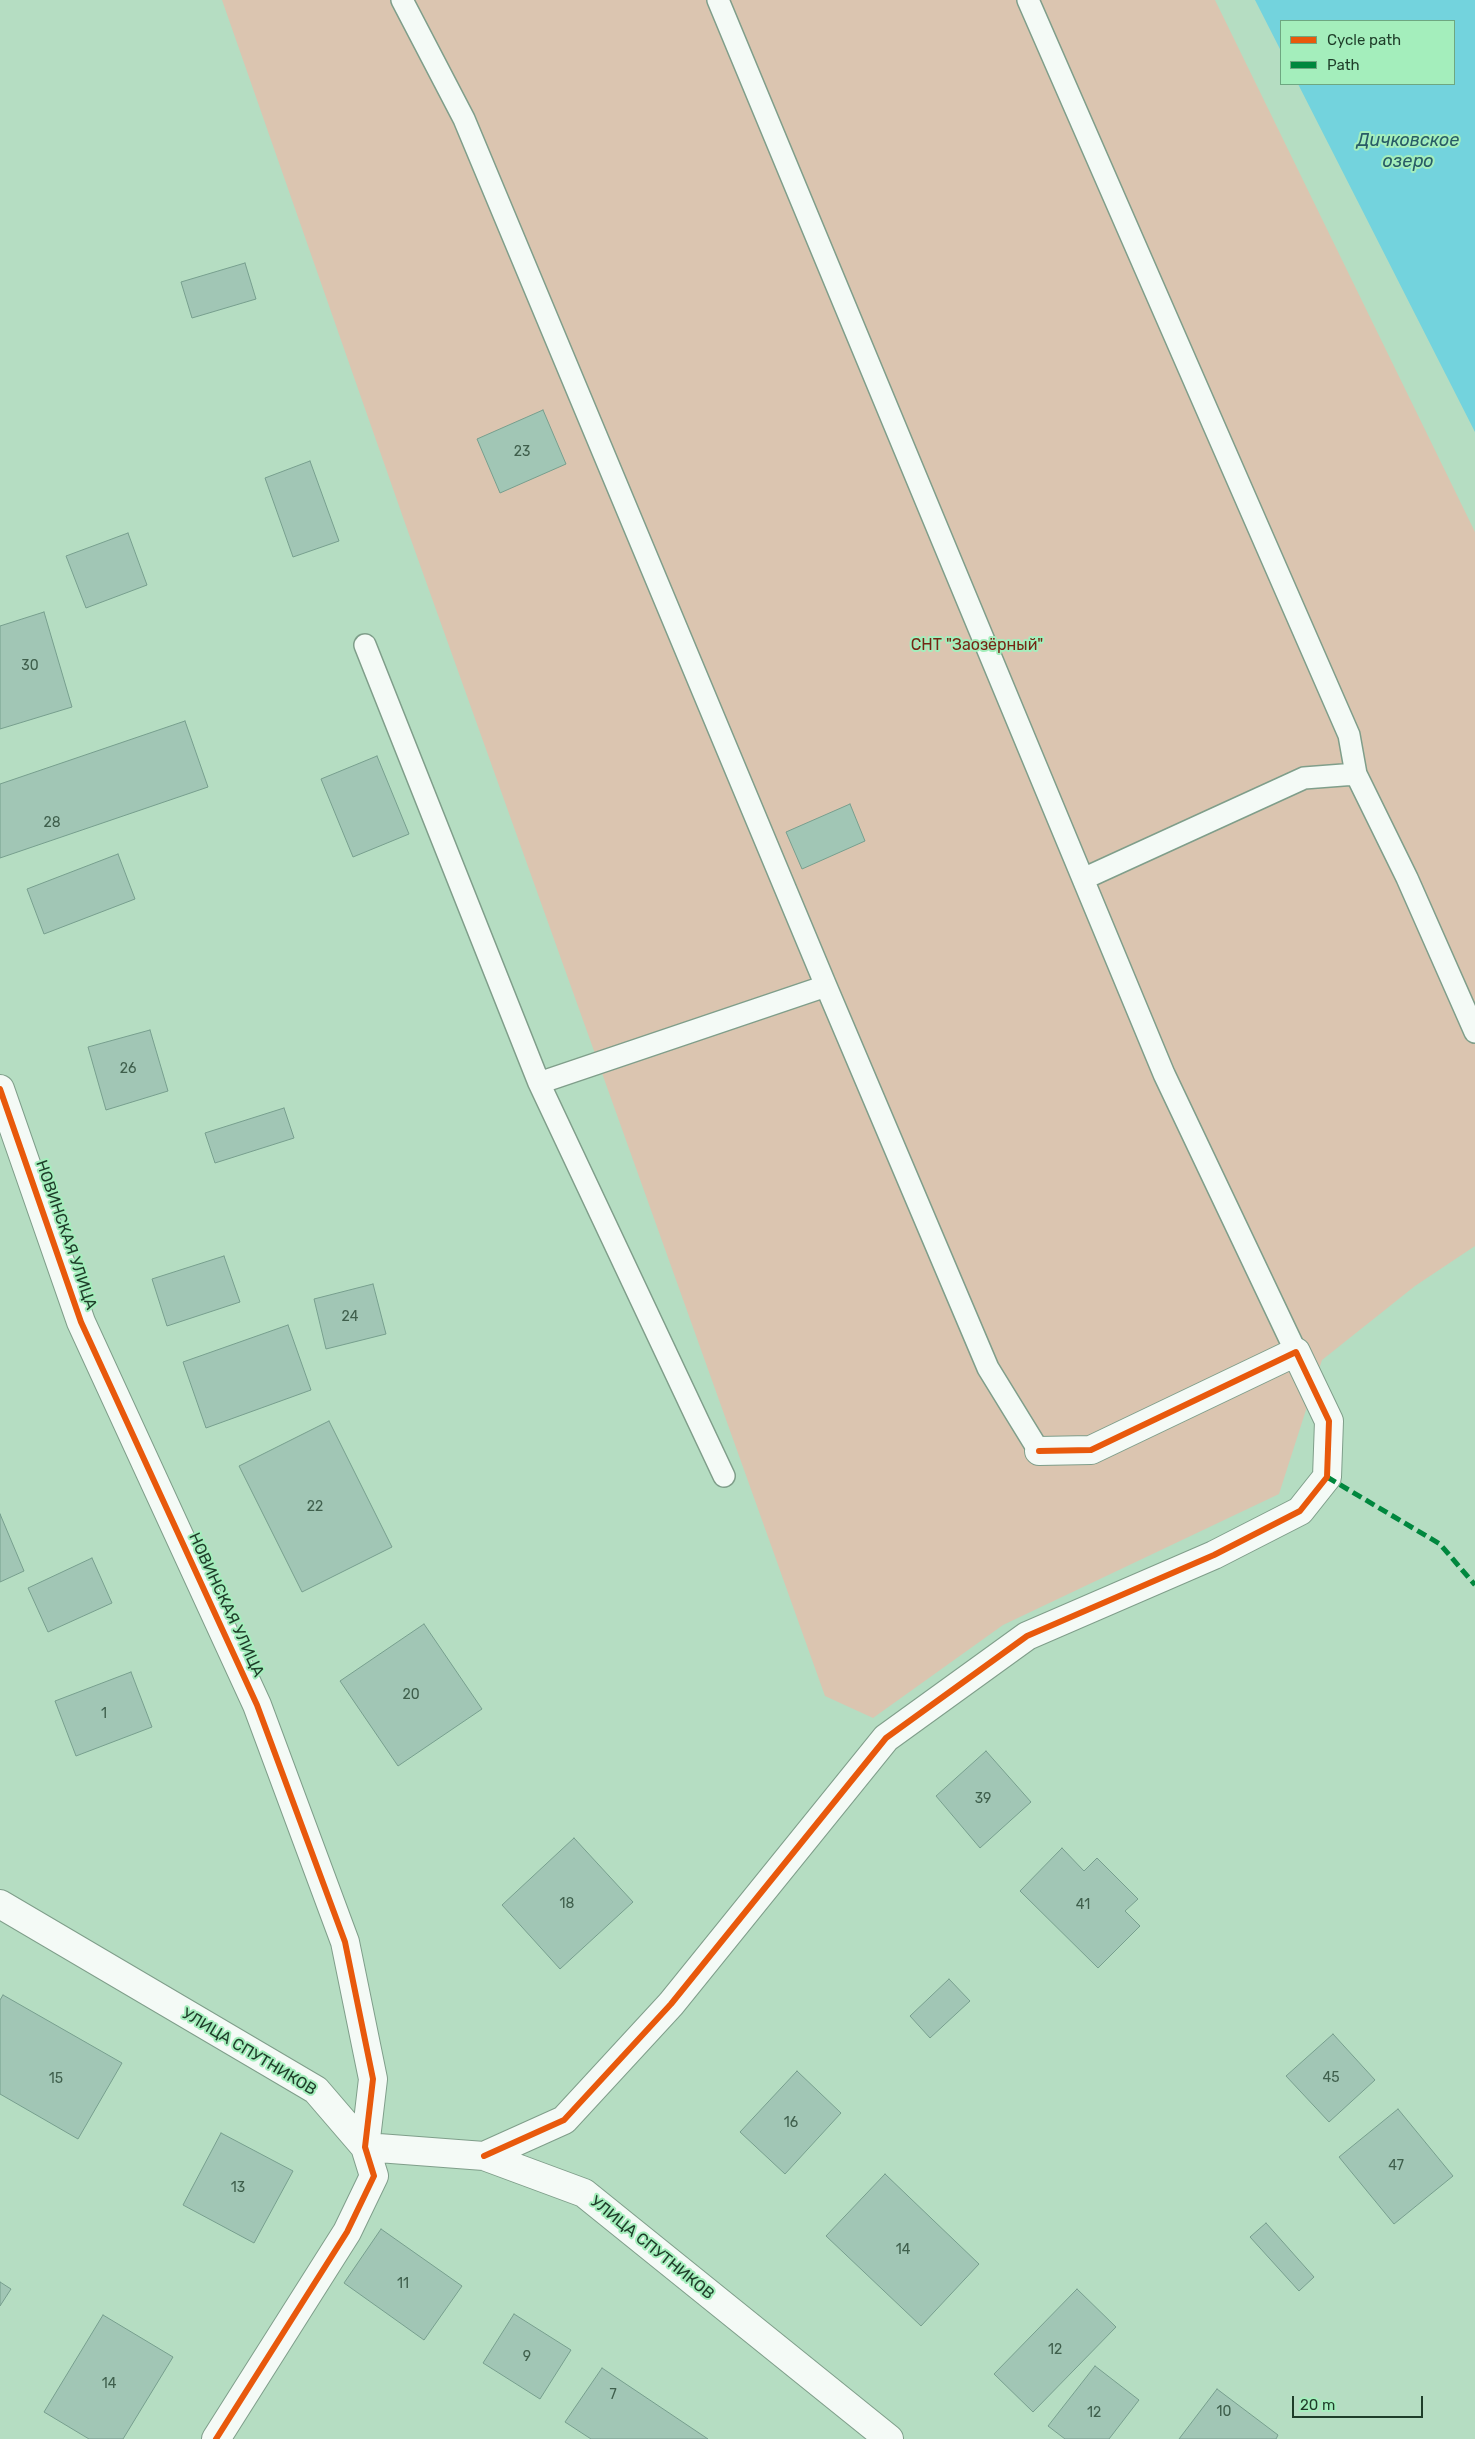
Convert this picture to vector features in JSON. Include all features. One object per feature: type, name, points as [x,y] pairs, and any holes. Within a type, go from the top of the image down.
[{"type":"street","name":"НОВИНСКАЯ УЛИЦА","points":[[0,1089],[81,1322],[257,1705],[344,1942],[373,2079],[365,2147]]},
{"type":"street","points":[[484,2156],[564,2120],[671,2004],[886,1738],[1027,1636],[1214,1555],[1300,1511],[1327,1477],[1329,1420],[1296,1352],[1092,1450],[1039,1451]]},
{"type":"street","name":"УЛИЦА СПУТНИКОВ","points":[[0,1904],[316,2090],[365,2147],[484,2156],[584,2193],[889,2439]]},
{"type":"street","points":[[216,2439],[347,2232],[374,2176],[365,2147]]},
{"type":"lane","points":[[402,0],[464,119],[826,986],[988,1368],[1039,1451]]},
{"type":"lane","points":[[718,0],[1164,1074],[1296,1352]]},
{"type":"lane","points":[[1028,0],[1349,735],[1356,774],[1407,878],[1475,1032]]},
{"type":"lane","points":[[366,645],[539,1083],[724,1476]]},
{"type":"lane","points":[[1082,879],[1304,778],[1356,774]]},
{"type":"lane","points":[[539,1083],[826,986]]},
{"type":"green space","name":"СНТ \"Заозёрный\"","points":[[222,0],[1215,0],[1475,532],[1475,1246],[1415,1286],[1322,1360],[1279,1494],[1003,1625],[873,1718],[825,1696],[405,523]]},
{"type":"water","name":"Дичковское озеро","points":[[1255,0],[1475,0],[1475,432],[1299,85],[1455,85],[1455,20],[1280,20],[1280,49]]},
{"type":"building","points":[[245,263],[256,299],[192,318],[181,282]]},
{"type":"building","points":[[543,410],[566,464],[500,493],[477,439]]},
{"type":"building","points":[[310,461],[339,541],[293,557],[265,478]]},
{"type":"building","points":[[128,533],[147,585],[86,608],[66,556]]},
{"type":"building","points":[[44,612],[72,707],[0,729],[0,626]]},
{"type":"building","points":[[185,721],[208,787],[0,858],[0,784]]},
{"type":"building","points":[[377,756],[409,834],[353,857],[321,779]]},
{"type":"building","points":[[850,804],[865,841],[802,869],[786,832]]},
{"type":"building","points":[[118,854],[135,899],[44,934],[27,889]]},
{"type":"building","points":[[150,1030],[168,1091],[106,1110],[88,1047]]},
{"type":"building","points":[[284,1108],[294,1138],[215,1163],[205,1133]]},
{"type":"building","points":[[224,1256],[240,1302],[167,1326],[152,1279]]},
{"type":"building","points":[[373,1284],[386,1334],[326,1349],[314,1299]]},
{"type":"building","points":[[288,1325],[311,1390],[206,1428],[183,1362]]},
{"type":"building","points":[[329,1421],[392,1547],[302,1592],[239,1466]]},
{"type":"building","points":[[0,1514],[24,1571],[0,1582]]},
{"type":"building","points":[[92,1558],[112,1603],[48,1632],[28,1588]]},
{"type":"building","points":[[424,1624],[482,1709],[398,1766],[340,1681]]},
{"type":"building","points":[[131,1672],[152,1727],[76,1756],[55,1701]]},
{"type":"building","points":[[986,1751],[1031,1802],[980,1848],[936,1796]]},
{"type":"building","points":[[574,1838],[633,1902],[560,1969],[502,1905]]},
{"type":"building","points":[[1062,1848],[1084,1871],[1097,1858],[1138,1899],[1125,1911],[1140,1926],[1098,1968],[1020,1891]]},
{"type":"building","points":[[949,1979],[970,2001],[930,2038],[910,2016]]},
{"type":"building","points":[[3,1995],[122,2063],[78,2139],[0,2094],[0,2000]]},
{"type":"building","points":[[1333,2034],[1375,2080],[1329,2122],[1286,2076]]},
{"type":"building","points":[[797,2071],[841,2113],[785,2174],[740,2132]]},
{"type":"building","points":[[1398,2109],[1453,2176],[1394,2224],[1339,2157]]},
{"type":"building","points":[[221,2133],[293,2171],[254,2243],[183,2205]]},
{"type":"building","points":[[885,2174],[979,2264],[921,2326],[826,2236]]},
{"type":"building","points":[[1266,2223],[1314,2277],[1299,2291],[1250,2237]]},
{"type":"building","points":[[381,2229],[462,2286],[424,2340],[344,2283]]},
{"type":"building","points":[[0,2282],[11,2289],[0,2306]]},
{"type":"building","points":[[1077,2289],[1116,2327],[1033,2412],[994,2374]]},
{"type":"building","points":[[514,2314],[571,2350],[540,2399],[483,2363]]},
{"type":"building","points":[[103,2315],[173,2357],[123,2439],[89,2439],[44,2412]]},
{"type":"building","points":[[1095,2366],[1139,2400],[1109,2439],[1065,2439],[1048,2426]]},
{"type":"building","points":[[602,2368],[708,2439],[591,2439],[565,2422]]},
{"type":"building","points":[[1217,2389],[1278,2435],[1276,2439],[1179,2439]]},
{"type":"marked path","points":[[1327,1477],[1440,1544],[1475,1585]]},
{"type":"cycle path","points":[[0,1089],[81,1322],[257,1705],[345,1942],[373,2079],[365,2147],[374,2176],[347,2232],[216,2439]]},
{"type":"cycle path","points":[[484,2156],[564,2120],[671,2004],[886,1738],[1027,1636],[1214,1555],[1300,1511],[1327,1477],[1329,1421],[1296,1352],[1091,1450],[1039,1451]]}]
